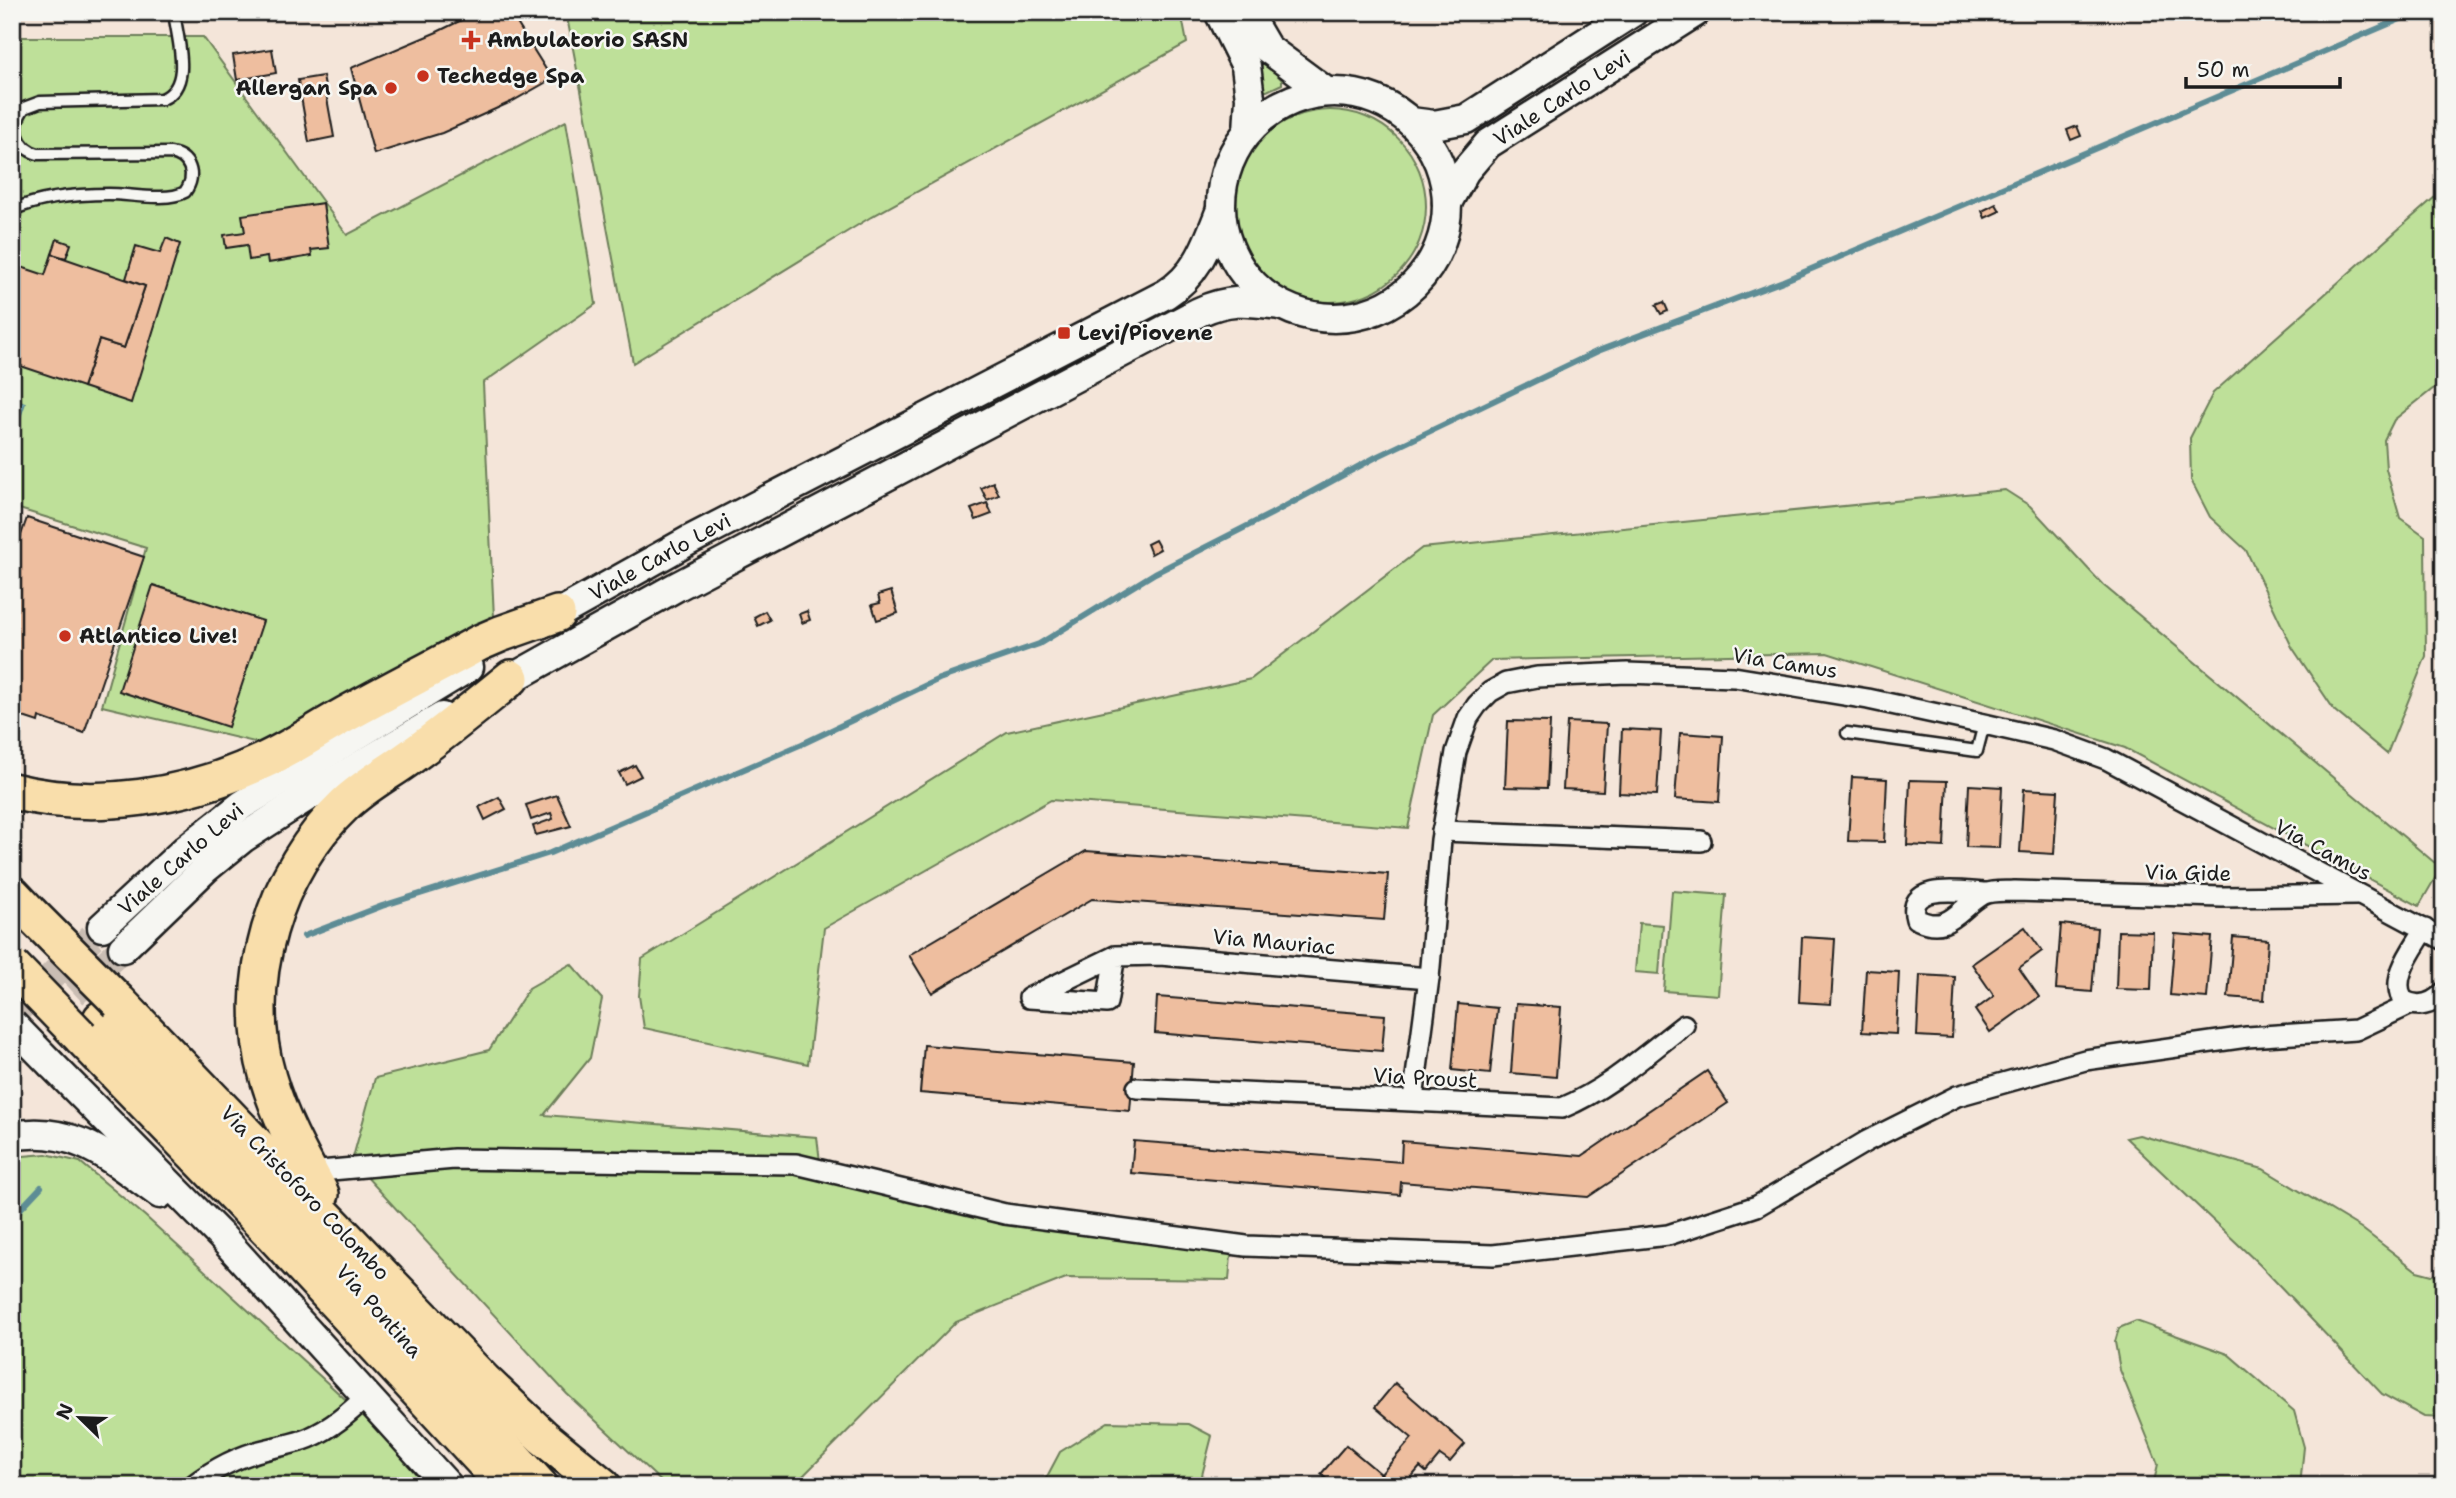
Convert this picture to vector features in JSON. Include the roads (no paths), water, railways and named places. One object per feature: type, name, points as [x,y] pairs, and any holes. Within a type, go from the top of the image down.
[{"type":"highway","points":[[12,791],[77,800],[140,797],[178,791],[220,778],[285,750],[480,643],[556,614]]},
{"type":"highway","points":[[341,1231],[309,1172],[275,1097],[266,1069],[260,1038],[259,988],[262,960],[276,909],[290,878],[313,840],[345,804],[511,678]]},
{"type":"highway","name":"Via Pontina","points":[[16,912],[100,1019],[314,1240],[540,1486]]},
{"type":"highway","name":"Via Cristoforo Colombo","points":[[12,966],[100,1019],[341,1231],[493,1389],[543,1437],[603,1486]]},
{"type":"highway","name":"Via Cristoforo Colombo","points":[[100,1019],[282,1244],[506,1486]]},
{"type":"street","points":[[1219,12],[1246,65],[1250,97],[1248,131]]},
{"type":"street","points":[[1246,12],[1267,48],[1325,91]]},
{"type":"street","name":"Viale Carlo Levi","points":[[1411,122],[1434,125],[1466,119],[1633,12]]},
{"type":"street","name":"Viale Carlo Levi","points":[[1447,203],[1465,171],[1488,144],[1696,12]]},
{"type":"street","points":[[1325,91],[1367,97],[1391,107],[1411,122],[1430,145],[1443,173],[1447,203],[1445,227],[1432,260],[1411,288],[1371,313],[1348,318],[1301,314],[1279,305],[1261,292],[1245,276],[1228,246],[1220,212],[1226,169],[1235,149],[1248,131],[1267,113],[1291,100],[1325,91]]},
{"type":"street","name":"Viale Carlo Levi","points":[[102,928],[186,850],[242,805],[556,614],[710,528],[1166,295],[1183,282],[1196,266],[1220,212]]},
{"type":"street","name":"Viale Carlo Levi","points":[[122,948],[205,869],[243,838],[408,737],[511,678],[700,575],[1199,312],[1219,303],[1236,300],[1279,305]]},
{"type":"street","name":"Via Camus","points":[[1413,1099],[1429,978],[1442,831],[1456,752],[1468,718],[1490,692],[1506,683],[1537,677],[1627,673],[1734,677],[1868,699],[2054,740],[2106,759],[2444,940]]},
{"type":"street","points":[[1442,831],[1701,841]]},
{"type":"street","name":"Via Gide","points":[[1985,893],[2015,891],[2222,897],[2360,895]]},
{"type":"street","points":[[2425,929],[2399,981],[2400,997],[2418,1006],[2430,1003],[2444,992]]},
{"type":"street","name":"Via Mauriac","points":[[1115,956],[1160,955],[1429,978]]},
{"type":"street","points":[[309,1172],[454,1160],[796,1164],[1005,1214],[1246,1245],[1493,1255],[1668,1235],[1757,1206],[1867,1141],[1957,1096],[2085,1060],[2247,1037],[2356,1030],[2411,1004]]},
{"type":"street","points":[[12,1024],[221,1236],[448,1486]]},
{"type":"street","name":"Via Proust","points":[[1137,1088],[1562,1108],[1616,1078],[1684,1025]]},
{"type":"street","points":[[12,1136],[36,1133],[56,1135],[93,1147],[221,1236]]},
{"type":"street","points":[[192,1486],[212,1472],[245,1456],[306,1440],[343,1418],[367,1396]]},
{"type":"lane","points":[[12,210],[42,201],[82,195],[171,196],[185,192],[192,174],[188,162],[180,155],[38,154],[23,146],[16,124],[24,108],[35,103],[162,99],[173,93],[182,72],[174,12]]},
{"type":"lane","points":[[1847,733],[1977,751],[1984,724]]},
{"type":"water","points":[[12,398],[25,403],[12,440]]},
{"type":"waterway","points":[[304,936],[382,906],[550,853],[802,744],[939,679],[1039,644],[1155,573],[1378,456],[1598,351],[1783,281],[2417,12]]},
{"type":"waterway","points":[[12,1218],[41,1187]]},
{"type":"tunnel","points":[[12,1015],[102,927]]},
{"type":"tunnel","points":[[12,1050],[123,948]]},
{"type":"place","name":"Ambulatorio SASN","points":[[471,40]]},
{"type":"place","name":"Techedge Spa","points":[[423,76]]},
{"type":"place","name":"Allergan Spa","points":[[391,88]]},
{"type":"place","name":"Levi/Piovene","points":[[1064,333]]},
{"type":"place","name":"Atlantico Live!","points":[[65,636]]}]
